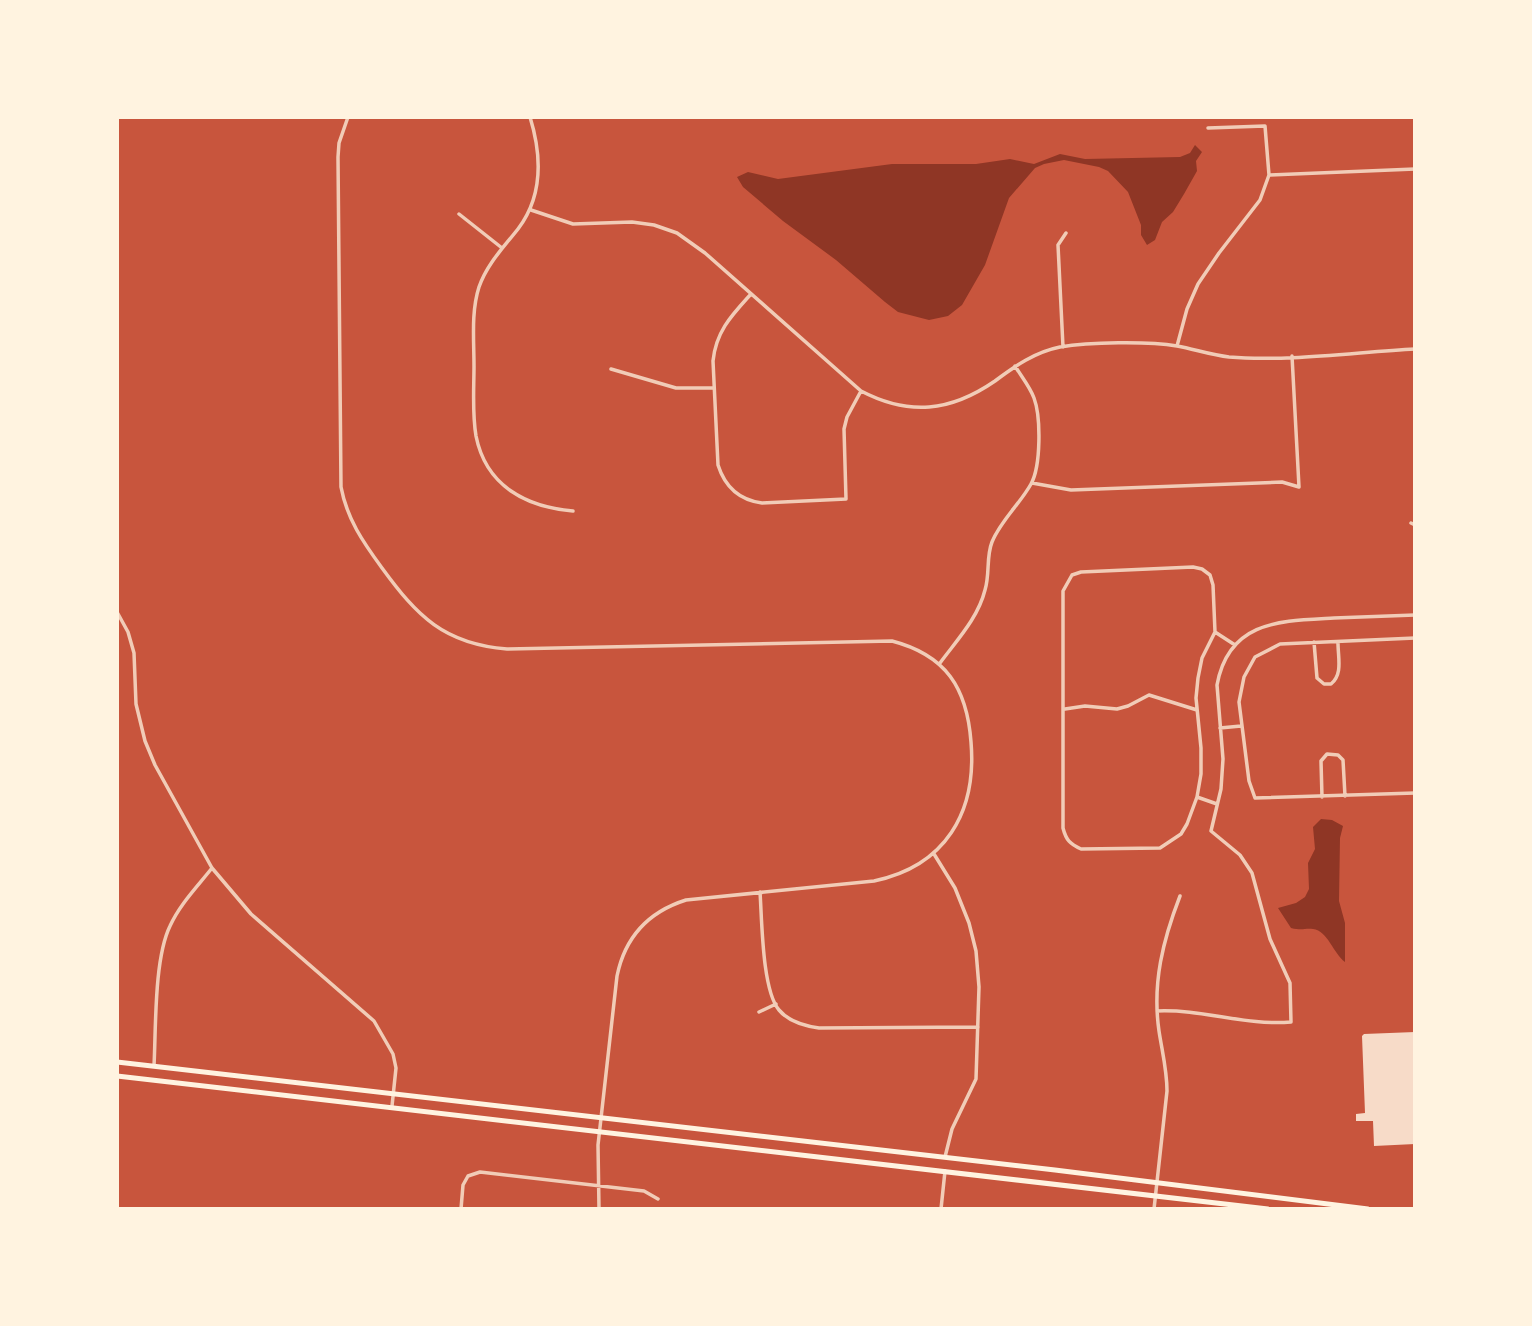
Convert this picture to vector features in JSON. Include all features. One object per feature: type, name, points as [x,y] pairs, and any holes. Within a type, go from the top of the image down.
[{"type":"main road","points":[[117,1062],[1157,1182],[1368,1209]]},
{"type":"main road","points":[[117,1076],[1268,1209]]},
{"type":"street","points":[[348,117],[339,143],[338,157],[341,487],[347,512],[357,532],[416,612],[456,637],[497,648],[875,640],[909,646],[939,663],[956,684],[967,709],[973,768],[968,798],[949,836],[934,854],[914,867],[884,879],[685,900],[656,912],[642,923],[619,965],[599,1130],[599,1209]]},
{"type":"street","points":[[530,117],[538,165],[531,210],[484,274],[475,304],[474,418],[476,436],[488,466],[500,483],[540,507],[573,512]]},
{"type":"street","points":[[1177,346],[1187,309],[1198,284],[1260,200],[1269,175],[1265,125],[1208,128]]},
{"type":"street","points":[[1269,175],[1415,169]]},
{"type":"street","points":[[531,210],[573,224],[643,223],[668,229],[690,242],[751,293],[861,391],[906,407],[940,406],[976,393],[1015,366],[1044,351],[1062,347],[1138,344],[1177,346],[1229,357],[1415,349]]},
{"type":"street","points":[[459,214],[502,248]]},
{"type":"street","points":[[1062,347],[1058,245],[1066,233]]},
{"type":"street","points":[[751,293],[718,335],[713,360],[718,465],[722,476],[736,493],[762,503],[846,499],[844,429],[861,391]]},
{"type":"street","points":[[1032,483],[1071,490],[1282,481],[1299,487],[1292,356]]},
{"type":"street","points":[[939,663],[975,615],[985,592],[989,552],[994,537],[1032,483],[1038,458],[1037,407],[1033,395],[1015,366]]},
{"type":"street","points":[[611,369],[676,388],[714,388]]},
{"type":"street","points":[[1193,567],[1202,569],[1210,575],[1213,585],[1215,632],[1202,658],[1198,678],[1201,774],[1197,797],[1181,834],[1160,848],[1081,849],[1071,845],[1063,828],[1063,591],[1072,575],[1081,572],[1193,567]]},
{"type":"street","points":[[117,612],[132,645],[136,704],[145,741],[155,765],[212,868],[251,914],[374,1021],[393,1054],[396,1068],[392,1106]]},
{"type":"street","points":[[1157,1011],[1184,1011],[1269,1024],[1291,1022],[1290,983],[1270,939],[1252,873],[1240,855],[1211,831],[1223,759],[1217,685],[1223,664],[1235,645],[1248,634],[1277,622],[1415,615]]},
{"type":"street","points":[[1215,632],[1235,645]]},
{"type":"street","points":[[1415,638],[1280,644],[1255,657],[1244,677],[1240,702],[1249,781],[1255,798],[1415,793]]},
{"type":"street","points":[[1314,642],[1317,678],[1324,684],[1331,684],[1339,673],[1338,642]]},
{"type":"street","points":[[1065,709],[1085,706],[1117,709],[1153,695],[1197,710]]},
{"type":"street","points":[[1220,727],[1241,726]]},
{"type":"street","points":[[1322,797],[1321,761],[1327,754],[1338,755],[1343,760],[1345,796]]},
{"type":"street","points":[[1197,797],[1217,804]]},
{"type":"street","points":[[934,854],[955,888],[969,923],[978,970],[976,1079],[952,1129],[945,1158]]},
{"type":"street","points":[[154,1066],[158,980],[166,933],[178,910],[212,868]]},
{"type":"street","points":[[760,892],[767,981],[779,1011],[798,1023],[818,1028],[978,1027]]},
{"type":"street","points":[[1154,1209],[1167,1079],[1157,1011],[1157,991],[1161,954],[1180,896]]},
{"type":"street","points":[[759,1012],[776,1004]]},
{"type":"street","points":[[941,1209],[945,1171]]},
{"type":"street","points":[[461,1209],[462,1194],[468,1176],[480,1172],[644,1191],[658,1199]]},
{"type":"shaded area","points":[[1195,145],[1202,152],[1196,161],[1197,171],[1173,212],[1162,222],[1155,240],[1147,245],[1141,235],[1141,225],[1128,192],[1108,171],[1064,160],[1035,168],[1009,198],[985,265],[962,305],[948,316],[929,320],[898,312],[836,260],[783,221],[743,187],[737,177],[748,172],[778,179],[892,164],[976,164],[1010,159],[1034,164],[1060,154],[1085,159],[1180,157],[1190,153]]},
{"type":"shaded area","points":[[1321,819],[1332,820],[1343,826],[1340,838],[1339,901],[1345,923],[1345,962],[1323,934],[1313,929],[1291,928],[1278,908],[1296,903],[1305,897],[1309,889],[1308,863],[1315,849],[1313,827]]},
{"type":"building","points":[[1415,1032],[1415,1144],[1374,1146],[1373,1121],[1356,1121],[1356,1114],[1365,1113],[1362,1036]]}]
